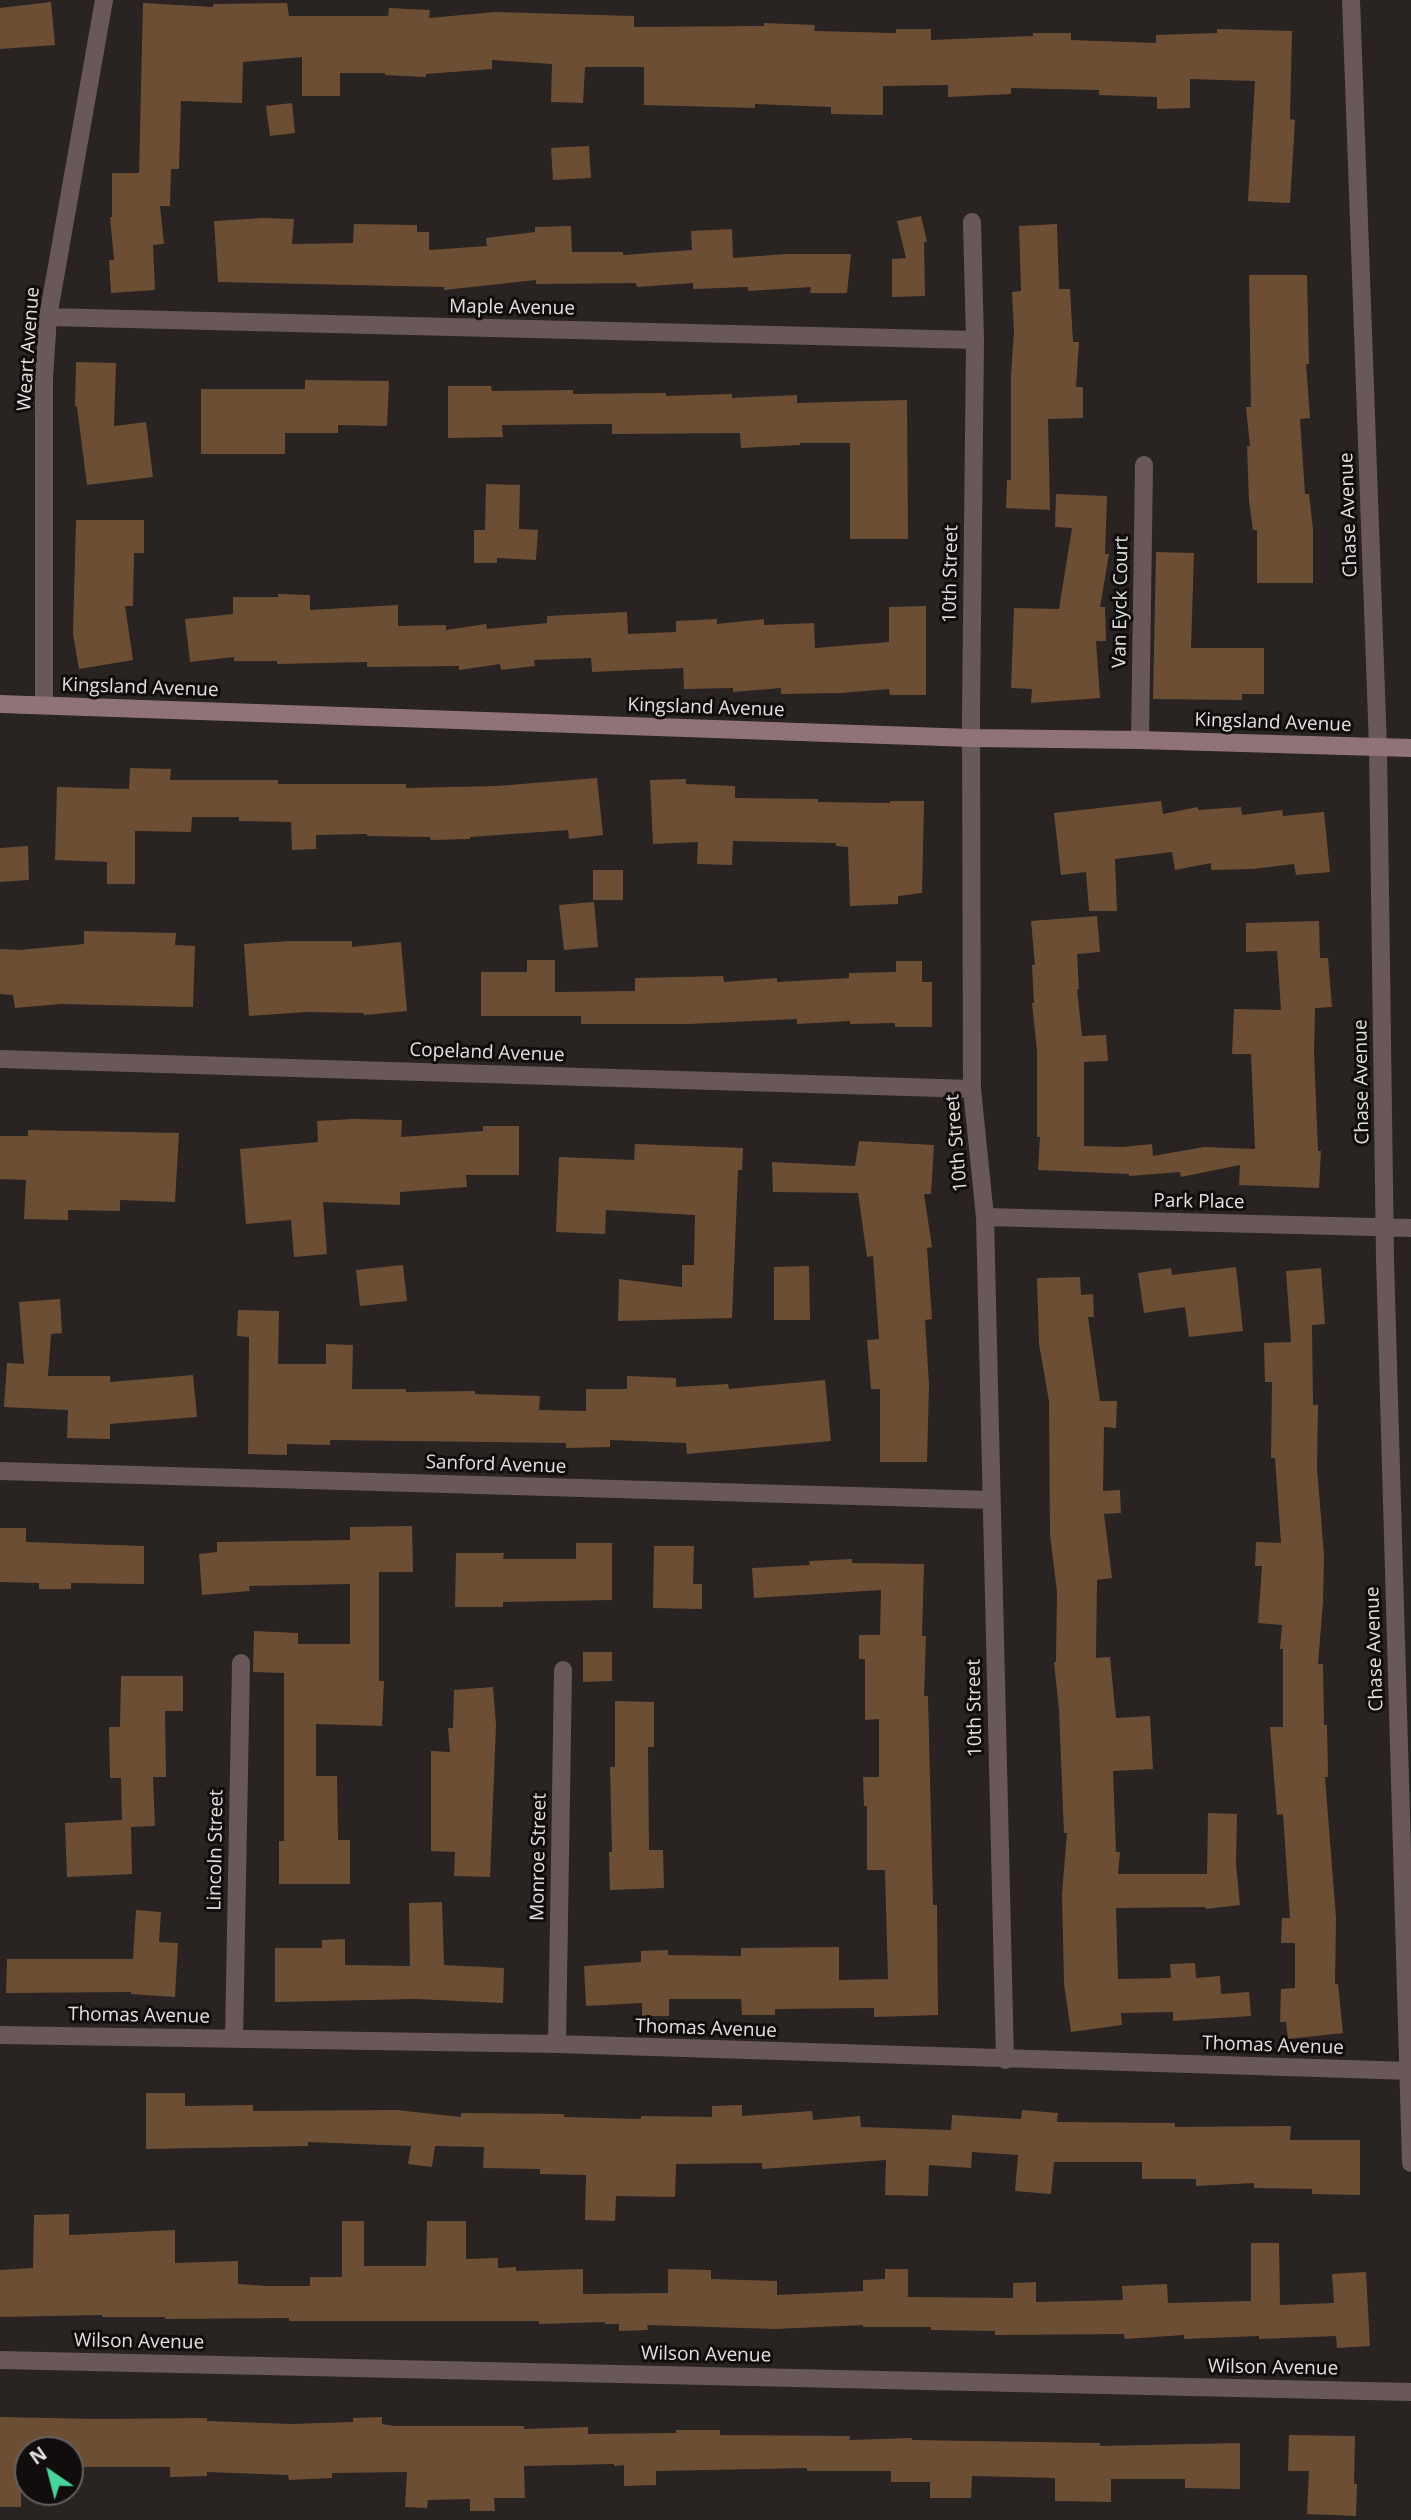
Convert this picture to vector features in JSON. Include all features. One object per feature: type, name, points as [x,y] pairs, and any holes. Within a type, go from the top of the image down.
[{"type":"main road","name":"Kingsland Avenue","points":[[0,704],[971,738],[1411,748]]},
{"type":"street","name":"Weart Avenue","points":[[44,705],[44,378],[48,317],[104,0]]},
{"type":"street","name":"Chase Avenue","points":[[1352,0],[1378,747],[1385,1227],[1404,1689],[1411,2163]]},
{"type":"street","name":"10th Street","points":[[972,222],[975,340],[971,738],[972,1089],[985,1217],[1005,2060]]},
{"type":"street","name":"Maple Avenue","points":[[48,317],[975,340]]},
{"type":"street","name":"Van Eyck Court","points":[[1140,740],[1144,465]]},
{"type":"street","name":"Copeland Avenue","points":[[0,1059],[972,1089]]},
{"type":"street","name":"Park Place","points":[[985,1217],[1411,1228]]},
{"type":"street","name":"Sanford Avenue","points":[[0,1471],[991,1500]]},
{"type":"street","name":"Lincoln Street","points":[[234,2039],[240,1663]]},
{"type":"street","name":"Monroe Street","points":[[557,2045],[563,1670]]},
{"type":"street","name":"Thomas Avenue","points":[[0,2035],[557,2045],[1409,2071]]},
{"type":"street","name":"Wilson Avenue","points":[[0,2360],[1411,2392]]},
{"type":"building","points":[[51,2],[55,45],[0,49],[0,8]]},
{"type":"building","points":[[143,3],[213,7],[213,4],[287,3],[289,16],[388,16],[389,8],[430,10],[429,18],[495,12],[634,16],[634,27],[764,26],[764,23],[815,25],[814,31],[896,33],[896,29],[931,29],[931,40],[1071,33],[1071,40],[1156,43],[1156,35],[1217,33],[1217,29],[1292,31],[1290,119],[1295,120],[1290,203],[1248,201],[1255,81],[1190,79],[1190,108],[1157,109],[1157,97],[1099,95],[1099,90],[1011,88],[1011,94],[948,97],[948,85],[883,86],[883,115],[831,114],[831,107],[755,104],[755,108],[644,105],[644,67],[585,67],[583,103],[551,102],[552,64],[492,60],[492,69],[426,74],[426,77],[340,73],[340,96],[302,96],[302,57],[243,62],[242,103],[181,101],[179,169],[171,169],[170,206],[160,206],[164,244],[153,245],[155,290],[111,293],[109,260],[114,260],[110,217],[112,173],[139,173]]},
{"type":"building","points":[[292,103],[295,133],[270,136],[266,106]]},
{"type":"building","points":[[589,146],[591,178],[553,180],[551,148]]},
{"type":"building","points":[[921,216],[927,242],[924,242],[925,296],[892,297],[892,259],[906,258],[897,221]]},
{"type":"building","points":[[294,219],[292,244],[353,243],[354,224],[417,225],[417,232],[429,232],[429,250],[487,246],[486,238],[535,232],[535,227],[571,226],[572,252],[623,252],[623,255],[692,250],[691,231],[732,229],[733,258],[786,254],[851,254],[847,293],[810,293],[811,287],[748,291],[748,287],[693,289],[693,283],[637,287],[636,283],[536,284],[536,280],[444,290],[444,287],[218,282],[214,221]]},
{"type":"building","points":[[1057,224],[1059,289],[1070,289],[1073,342],[1079,342],[1076,387],[1083,387],[1083,418],[1048,419],[1050,510],[1006,508],[1007,480],[1011,480],[1011,375],[1014,331],[1012,292],[1021,291],[1019,226]]},
{"type":"building","points":[[1249,275],[1307,275],[1309,364],[1306,364],[1310,418],[1300,419],[1305,494],[1309,494],[1313,529],[1313,583],[1257,583],[1257,530],[1253,530],[1249,501],[1247,446],[1250,446],[1246,407],[1251,407]]},
{"type":"building","points":[[76,362],[116,363],[114,426],[146,422],[153,477],[87,485],[75,406]]},
{"type":"building","points":[[305,380],[389,381],[387,426],[338,425],[338,433],[285,433],[285,454],[201,454],[201,389],[305,389]]},
{"type":"building","points":[[448,386],[491,386],[492,391],[573,390],[573,394],[732,394],[732,398],[797,395],[797,403],[907,400],[908,539],[850,539],[850,443],[800,443],[741,448],[740,433],[612,434],[612,424],[502,425],[503,437],[448,438]]},
{"type":"building","points":[[486,484],[520,485],[519,529],[538,530],[536,560],[497,558],[497,563],[474,563],[474,530],[485,530]]},
{"type":"building","points":[[1056,494],[1107,496],[1105,554],[1109,554],[1100,607],[1105,607],[1106,641],[1096,641],[1100,698],[1031,703],[1032,689],[1011,688],[1014,608],[1059,609],[1072,528],[1055,527]]},
{"type":"building","points":[[76,520],[144,520],[144,553],[134,553],[133,606],[125,606],[133,660],[79,669],[73,634]]},
{"type":"building","points":[[1156,552],[1194,553],[1191,648],[1264,648],[1264,694],[1242,694],[1242,700],[1153,699]]},
{"type":"building","points":[[278,594],[310,595],[310,610],[398,605],[398,626],[446,625],[446,630],[486,624],[487,629],[547,623],[547,616],[627,612],[628,634],[676,632],[676,621],[717,619],[717,624],[764,619],[764,625],[814,623],[815,648],[889,642],[889,607],[926,606],[926,695],[890,695],[889,689],[781,694],[781,688],[733,692],[733,688],[684,689],[683,668],[592,672],[591,658],[534,660],[535,666],[501,670],[500,664],[459,670],[459,666],[367,667],[367,662],[277,664],[277,661],[234,661],[234,657],[190,662],[185,619],[233,614],[233,597],[278,597]]},
{"type":"building","points":[[130,768],[171,769],[170,780],[278,780],[278,784],[406,784],[406,788],[497,786],[597,778],[603,835],[569,839],[568,830],[431,840],[430,837],[367,834],[316,835],[316,849],[292,850],[291,822],[239,821],[239,817],[192,817],[191,832],[135,831],[135,884],[107,884],[107,862],[55,860],[57,787],[129,789]]},
{"type":"building","points":[[686,779],[686,784],[735,786],[735,798],[818,799],[818,802],[924,801],[922,893],[898,896],[898,904],[850,906],[848,847],[836,846],[836,843],[733,841],[732,865],[697,864],[698,842],[653,844],[650,780]]},
{"type":"building","points":[[1161,801],[1163,814],[1198,807],[1198,810],[1241,807],[1242,815],[1282,810],[1283,816],[1324,812],[1330,872],[1296,875],[1294,864],[1211,870],[1211,863],[1175,870],[1172,852],[1115,859],[1117,911],[1089,911],[1086,872],[1061,875],[1054,813]]},
{"type":"building","points":[[28,846],[29,880],[0,882],[0,848]]},
{"type":"building","points":[[593,870],[623,870],[623,900],[593,900]]},
{"type":"building","points":[[594,902],[598,947],[564,950],[559,905]]},
{"type":"building","points":[[1097,916],[1100,952],[1077,954],[1077,989],[1082,1036],[1106,1035],[1108,1061],[1084,1062],[1084,1146],[1123,1147],[1152,1144],[1153,1156],[1204,1147],[1255,1149],[1251,1054],[1232,1054],[1234,1009],[1281,1010],[1277,951],[1246,952],[1246,923],[1319,921],[1320,958],[1328,958],[1332,1007],[1315,1008],[1318,1151],[1321,1151],[1319,1188],[1239,1185],[1240,1165],[1181,1177],[1180,1172],[1129,1176],[1038,1170],[1040,1137],[1037,1137],[1037,1051],[1032,1003],[1032,965],[1035,965],[1031,921]]},
{"type":"building","points":[[84,931],[176,933],[175,945],[195,946],[193,1007],[61,1004],[15,1008],[13,995],[0,994],[0,949],[19,950],[84,944]]},
{"type":"building","points":[[352,941],[352,947],[401,942],[407,1011],[364,1015],[306,1012],[249,1016],[244,944]]},
{"type":"building","points":[[527,960],[555,960],[555,992],[635,991],[635,978],[723,976],[724,982],[777,978],[777,982],[849,978],[849,973],[896,972],[896,961],[922,961],[922,982],[932,982],[932,1027],[895,1027],[895,1023],[850,1024],[850,1021],[797,1024],[797,1019],[689,1024],[581,1024],[581,1016],[481,1016],[481,972],[527,972]]},
{"type":"building","points":[[402,1120],[401,1137],[483,1131],[483,1126],[519,1126],[519,1175],[466,1175],[467,1187],[400,1192],[400,1205],[323,1202],[327,1254],[294,1257],[291,1220],[246,1224],[240,1149],[318,1142],[317,1121]]},
{"type":"building","points":[[28,1130],[179,1133],[175,1202],[120,1200],[120,1211],[68,1210],[68,1220],[24,1219],[26,1180],[0,1179],[0,1136],[28,1136]]},
{"type":"building","points":[[859,1141],[934,1145],[931,1194],[924,1194],[932,1247],[927,1248],[932,1319],[925,1320],[929,1385],[927,1462],[880,1462],[880,1389],[871,1389],[867,1340],[879,1339],[873,1256],[867,1257],[858,1193],[773,1192],[772,1162],[855,1166]]},
{"type":"building","points":[[635,1144],[743,1148],[742,1170],[738,1170],[732,1318],[618,1321],[619,1279],[682,1287],[682,1265],[694,1265],[695,1215],[606,1210],[605,1234],[556,1232],[559,1157],[634,1160]]},
{"type":"building","points":[[403,1265],[407,1301],[360,1306],[356,1270]]},
{"type":"building","points":[[809,1266],[810,1320],[774,1320],[774,1267]]},
{"type":"building","points":[[1236,1267],[1243,1331],[1189,1337],[1185,1307],[1144,1313],[1138,1273],[1171,1268],[1172,1275]]},
{"type":"building","points":[[1321,1268],[1325,1324],[1312,1325],[1313,1405],[1318,1405],[1317,1468],[1324,1555],[1318,1664],[1323,1664],[1328,1777],[1325,1777],[1336,1918],[1335,1984],[1338,1984],[1343,2033],[1288,2039],[1286,2022],[1280,2022],[1281,1989],[1295,1988],[1295,1943],[1281,1943],[1282,1918],[1290,1918],[1283,1814],[1277,1815],[1270,1727],[1283,1727],[1283,1649],[1280,1649],[1282,1625],[1258,1623],[1262,1566],[1255,1566],[1256,1542],[1281,1543],[1275,1458],[1271,1458],[1272,1382],[1265,1382],[1264,1343],[1291,1342],[1286,1271]]},
{"type":"building","points":[[1080,1277],[1081,1295],[1093,1294],[1094,1317],[1088,1317],[1100,1401],[1117,1401],[1116,1428],[1104,1427],[1103,1491],[1120,1490],[1121,1513],[1104,1514],[1112,1578],[1097,1580],[1096,1658],[1110,1657],[1116,1718],[1150,1716],[1153,1769],[1113,1771],[1116,1852],[1120,1852],[1118,1874],[1207,1874],[1208,1813],[1237,1814],[1236,1864],[1240,1905],[1206,1909],[1116,1908],[1118,1979],[1171,1978],[1170,1964],[1195,1963],[1196,1978],[1220,1976],[1221,1994],[1249,1992],[1251,2016],[1173,2021],[1173,2012],[1121,2013],[1122,2025],[1071,2032],[1064,1984],[1062,1894],[1067,1833],[1064,1833],[1059,1710],[1054,1662],[1057,1592],[1050,1535],[1049,1401],[1039,1344],[1037,1278]]},
{"type":"building","points":[[60,1299],[62,1333],[51,1334],[48,1376],[110,1376],[110,1382],[193,1375],[197,1417],[110,1424],[110,1439],[67,1438],[68,1410],[4,1407],[7,1363],[24,1364],[19,1302]]},
{"type":"building","points":[[238,1310],[279,1311],[278,1364],[326,1364],[326,1344],[353,1345],[352,1389],[406,1389],[406,1392],[475,1391],[475,1394],[540,1396],[539,1410],[586,1411],[586,1389],[627,1389],[627,1376],[676,1378],[676,1387],[728,1384],[729,1389],[825,1380],[831,1441],[687,1454],[686,1443],[610,1440],[610,1447],[566,1448],[566,1443],[330,1440],[330,1445],[287,1444],[287,1455],[248,1454],[249,1337],[237,1336]]},
{"type":"building","points":[[412,1526],[413,1572],[379,1572],[379,1681],[384,1681],[382,1726],[316,1724],[316,1776],[337,1776],[338,1840],[350,1840],[350,1884],[279,1884],[279,1841],[284,1841],[284,1673],[253,1672],[254,1631],[298,1633],[298,1644],[350,1644],[350,1584],[249,1586],[250,1591],[202,1595],[199,1554],[217,1552],[217,1542],[350,1540],[350,1527]]},
{"type":"building","points":[[0,1528],[26,1528],[26,1542],[144,1546],[144,1584],[71,1583],[71,1589],[39,1589],[39,1583],[0,1582]]},
{"type":"building","points":[[576,1543],[612,1543],[612,1600],[503,1602],[503,1607],[455,1607],[456,1553],[504,1553],[503,1559],[576,1559]]},
{"type":"building","points":[[654,1546],[694,1546],[693,1584],[702,1584],[702,1609],[653,1608]]},
{"type":"building","points":[[852,1559],[852,1563],[924,1564],[922,1636],[926,1636],[924,1696],[928,1696],[933,1905],[937,1905],[938,2015],[874,2017],[874,2008],[775,2009],[775,2015],[742,2015],[741,1999],[669,1999],[669,2016],[642,2016],[642,2003],[586,2006],[584,1966],[641,1962],[641,1951],[668,1950],[668,1955],[741,1956],[741,1948],[839,1947],[839,1980],[888,1979],[885,1870],[867,1870],[867,1806],[864,1806],[863,1777],[879,1777],[879,1719],[865,1720],[865,1659],[859,1659],[859,1635],[880,1635],[881,1590],[754,1598],[752,1568],[810,1565],[809,1561]]},
{"type":"building","points":[[583,1652],[612,1652],[612,1681],[583,1682]]},
{"type":"building","points":[[121,1676],[183,1676],[183,1711],[165,1711],[166,1777],[153,1777],[155,1826],[131,1827],[132,1874],[67,1877],[65,1823],[122,1820],[121,1778],[110,1778],[109,1727],[120,1727]]},
{"type":"building","points":[[493,1687],[496,1725],[490,1877],[454,1876],[455,1852],[431,1851],[431,1751],[450,1752],[448,1728],[453,1728],[454,1690]]},
{"type":"building","points":[[615,1701],[654,1702],[654,1747],[648,1747],[649,1850],[663,1850],[664,1888],[610,1890],[610,1767],[615,1767]]},
{"type":"building","points":[[442,1902],[444,1965],[504,1968],[503,2003],[416,1999],[275,2002],[275,1948],[322,1948],[322,1940],[345,1939],[345,1965],[410,1966],[409,1903]]},
{"type":"building","points":[[136,1910],[161,1912],[159,1942],[178,1943],[175,1997],[131,1992],[6,1993],[7,1959],[133,1959]]},
{"type":"building","points":[[146,2093],[185,2093],[185,2106],[253,2105],[253,2111],[397,2110],[461,2117],[461,2113],[564,2114],[564,2117],[641,2119],[641,2116],[712,2117],[712,2106],[742,2105],[742,2116],[812,2111],[813,2120],[860,2116],[861,2127],[951,2130],[952,2115],[1021,2119],[1022,2110],[1058,2113],[1057,2122],[1175,2123],[1175,2127],[1291,2126],[1290,2140],[1360,2140],[1360,2195],[1312,2194],[1312,2189],[1254,2188],[1254,2183],[1196,2186],[1196,2179],[1142,2179],[1142,2162],[1054,2162],[1051,2194],[1015,2191],[1018,2155],[972,2152],[971,2168],[929,2165],[928,2196],[885,2195],[886,2160],[762,2169],[762,2163],[676,2164],[675,2197],[616,2196],[615,2221],[585,2220],[586,2175],[540,2174],[540,2169],[483,2168],[484,2147],[435,2146],[432,2167],[408,2164],[411,2146],[308,2142],[308,2146],[146,2149]]},
{"type":"building","points":[[69,2214],[69,2235],[175,2230],[175,2263],[238,2261],[238,2284],[267,2286],[310,2286],[310,2277],[342,2277],[342,2221],[364,2221],[364,2266],[426,2266],[427,2221],[466,2221],[466,2259],[498,2258],[498,2268],[516,2267],[516,2271],[583,2269],[583,2294],[668,2293],[668,2269],[711,2270],[711,2279],[777,2281],[777,2295],[863,2291],[863,2280],[885,2279],[885,2269],[908,2269],[908,2297],[1013,2298],[1013,2283],[1036,2282],[1036,2302],[1123,2300],[1122,2286],[1167,2284],[1168,2303],[1251,2301],[1251,2243],[1279,2243],[1280,2305],[1334,2303],[1332,2274],[1366,2272],[1370,2346],[1337,2348],[1336,2336],[1184,2339],[1184,2335],[1125,2339],[1124,2334],[995,2335],[995,2331],[863,2325],[775,2329],[647,2325],[648,2330],[619,2331],[619,2324],[605,2322],[539,2324],[539,2321],[289,2321],[289,2318],[165,2319],[102,2315],[0,2317],[0,2270],[33,2268],[34,2215]]},
{"type":"building","points":[[0,2417],[207,2418],[207,2421],[291,2424],[353,2422],[353,2418],[382,2417],[382,2424],[395,2426],[524,2426],[524,2429],[588,2427],[588,2434],[720,2430],[720,2435],[850,2436],[849,2440],[912,2438],[1100,2443],[1100,2446],[1240,2443],[1240,2489],[1185,2488],[1185,2479],[1111,2479],[1111,2502],[1055,2501],[1055,2478],[972,2476],[971,2498],[930,2498],[930,2482],[891,2482],[891,2471],[807,2471],[807,2468],[656,2471],[656,2485],[624,2486],[624,2465],[614,2464],[524,2466],[525,2498],[494,2498],[495,2511],[470,2511],[470,2499],[428,2500],[427,2508],[405,2507],[407,2472],[332,2473],[332,2478],[289,2480],[288,2475],[207,2472],[207,2476],[170,2477],[170,2467],[84,2467],[84,2436],[14,2436],[14,2506],[21,2507],[0,2507]]},
{"type":"building","points":[[1289,2435],[1355,2436],[1356,2516],[1307,2514],[1309,2471],[1288,2471]]}]
